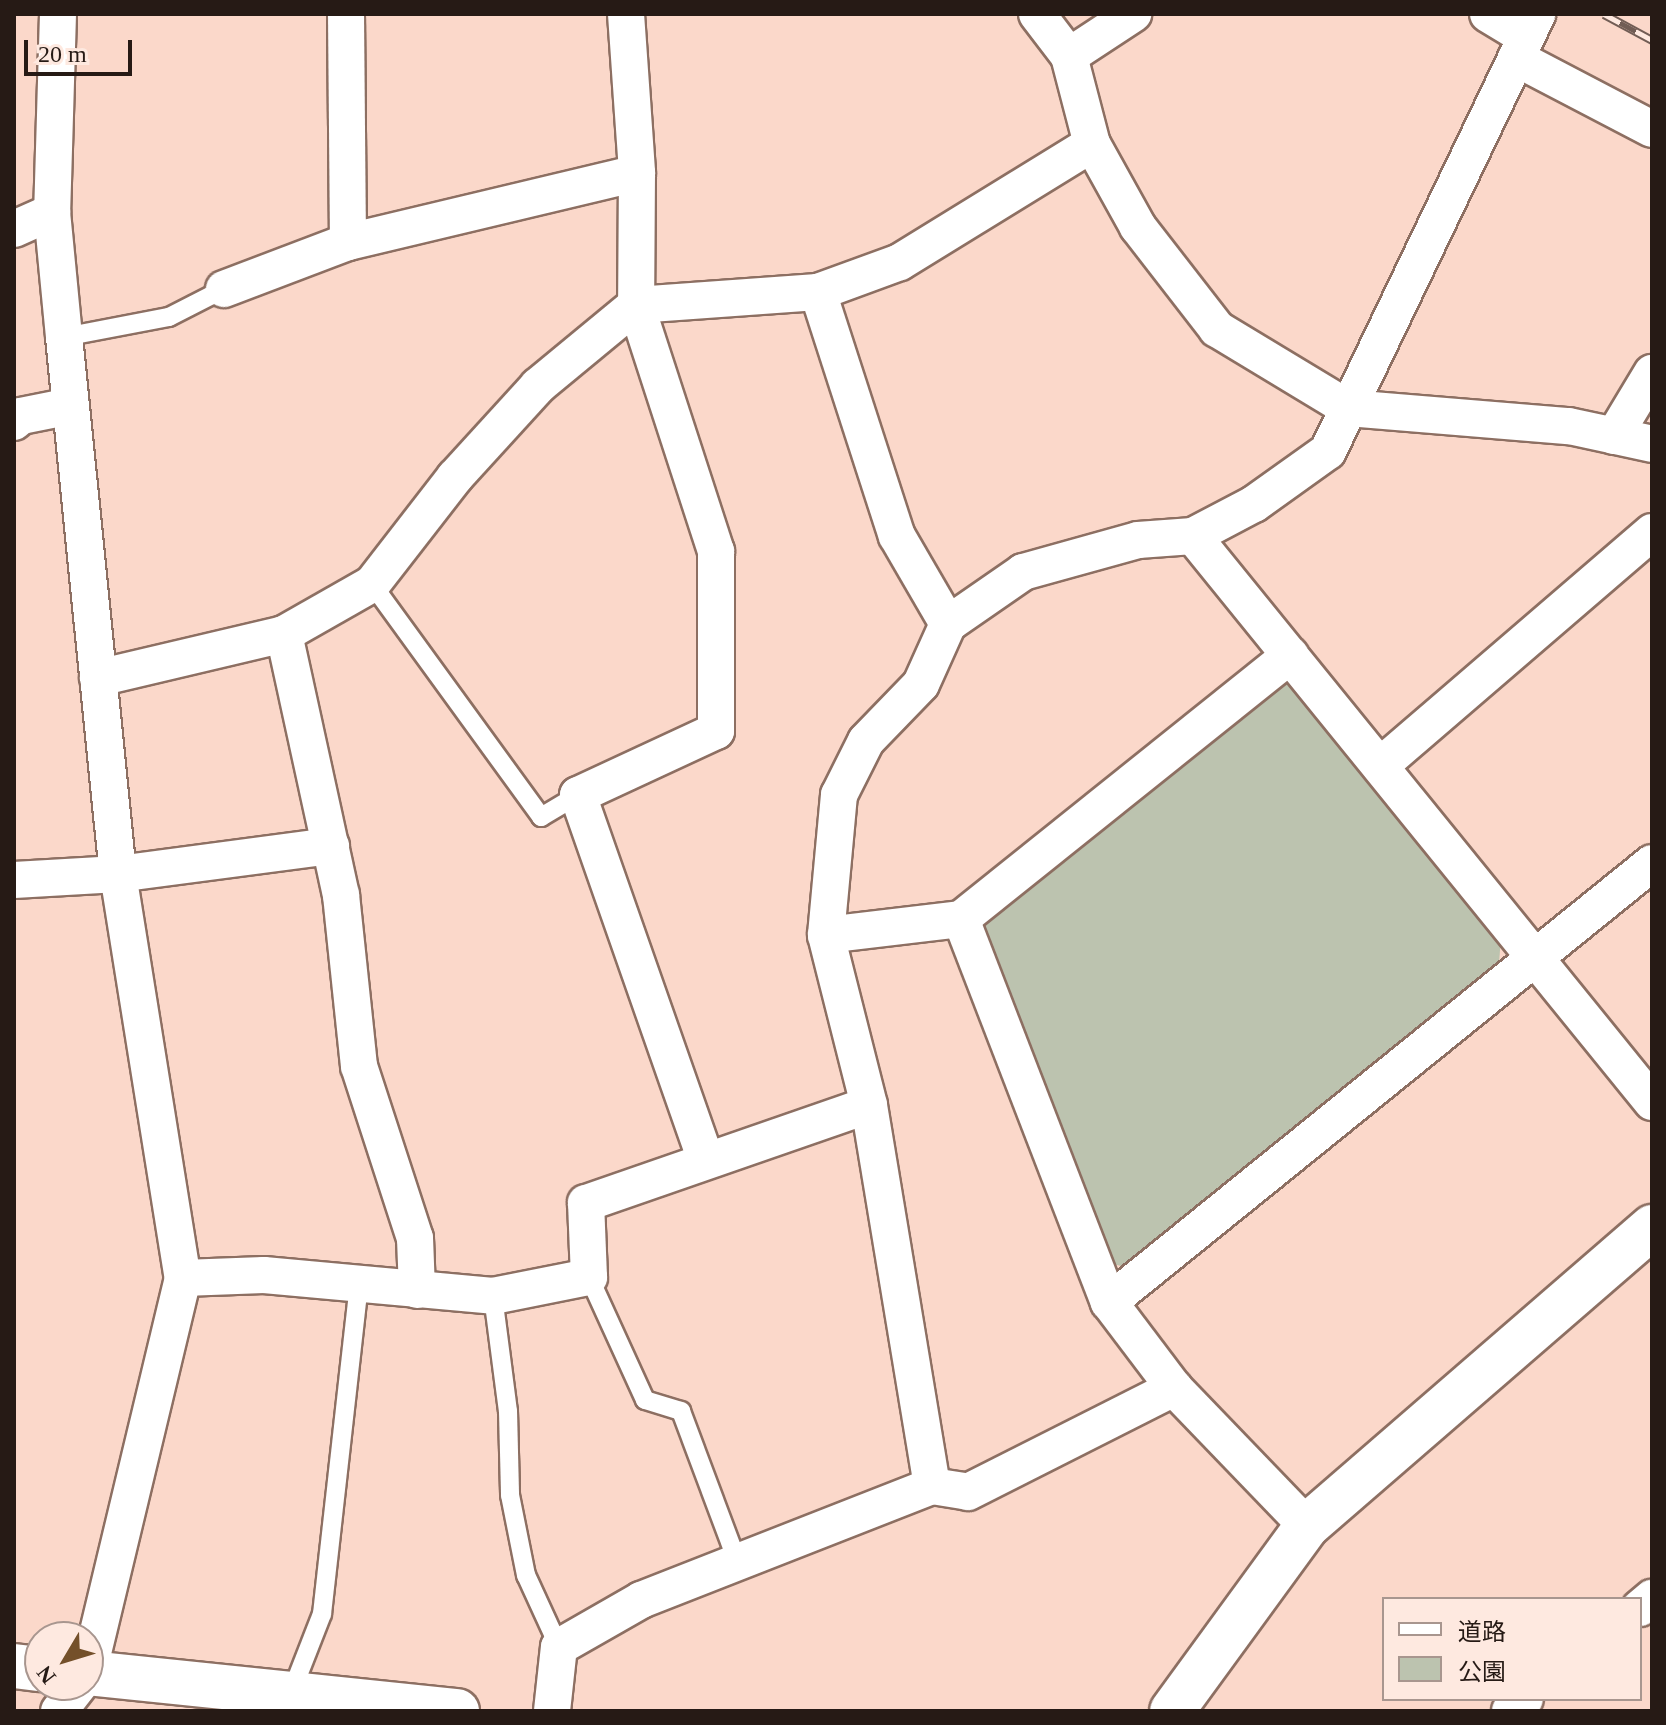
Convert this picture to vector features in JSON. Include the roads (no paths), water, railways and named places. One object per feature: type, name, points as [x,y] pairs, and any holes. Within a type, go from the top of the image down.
[{"type":"street","points":[[58,14],[52,212],[64,337],[118,874],[183,1278],[101,1621]]},
{"type":"street","points":[[346,14],[348,242]]},
{"type":"street","points":[[626,14],[637,173],[636,305],[716,551],[716,731],[578,795],[706,1160]]},
{"type":"street","points":[[1037,14],[1069,56],[1092,144],[1138,227],[1217,329],[1348,408],[1569,426],[1652,444]]},
{"type":"street","points":[[1069,56],[1133,14]]},
{"type":"street","points":[[1488,14],[1526,36],[1652,129]]},
{"type":"street","points":[[932,1486],[869,1105],[826,935],[839,795],[866,741],[921,684],[948,624],[1023,572],[1138,540],[1193,536],[1254,504],[1328,451],[1526,36]]},
{"type":"street","points":[[98,678],[284,634],[372,584],[455,477],[538,386],[636,305],[818,292],[900,262],[1092,144]]},
{"type":"street","points":[[224,289],[348,242],[637,173]]},
{"type":"street","points":[[14,229],[52,212]]},
{"type":"street","points":[[818,292],[897,536],[948,624]]},
{"type":"street","points":[[1614,436],[1652,373]]},
{"type":"street","points":[[14,422],[71,406]]},
{"type":"street","points":[[1380,766],[1652,532]]},
{"type":"street","points":[[1193,536],[1652,1102]]},
{"type":"street","points":[[284,634],[331,846],[359,1066],[415,1238],[417,1290]]},
{"type":"street","points":[[826,935],[961,919],[1290,655]]},
{"type":"street","points":[[14,880],[118,874],[331,846]]},
{"type":"street","points":[[1109,1302],[1652,863]]},
{"type":"street","points":[[961,919],[1109,1302],[1174,1388],[1307,1526]]},
{"type":"street","points":[[183,1278],[264,1275],[493,1296],[589,1277],[586,1203],[869,1105]]},
{"type":"street","points":[[1172,1711],[1307,1526],[1652,1227]]},
{"type":"street","points":[[552,1711],[559,1647],[641,1600],[932,1486],[968,1492],[1174,1388]]},
{"type":"street","points":[[104,1675],[288,1703],[457,1711]]},
{"type":"lane","points":[[64,337],[169,317],[224,289]]},
{"type":"lane","points":[[372,584],[541,817],[578,795]]},
{"type":"lane","points":[[589,1277],[645,1400],[681,1411],[737,1561]]},
{"type":"lane","points":[[288,1703],[322,1614],[359,1286]]},
{"type":"lane","points":[[493,1296],[508,1411],[510,1495],[526,1575],[559,1647]]},
{"type":"railway","points":[[1604,14],[1652,40]]}]
